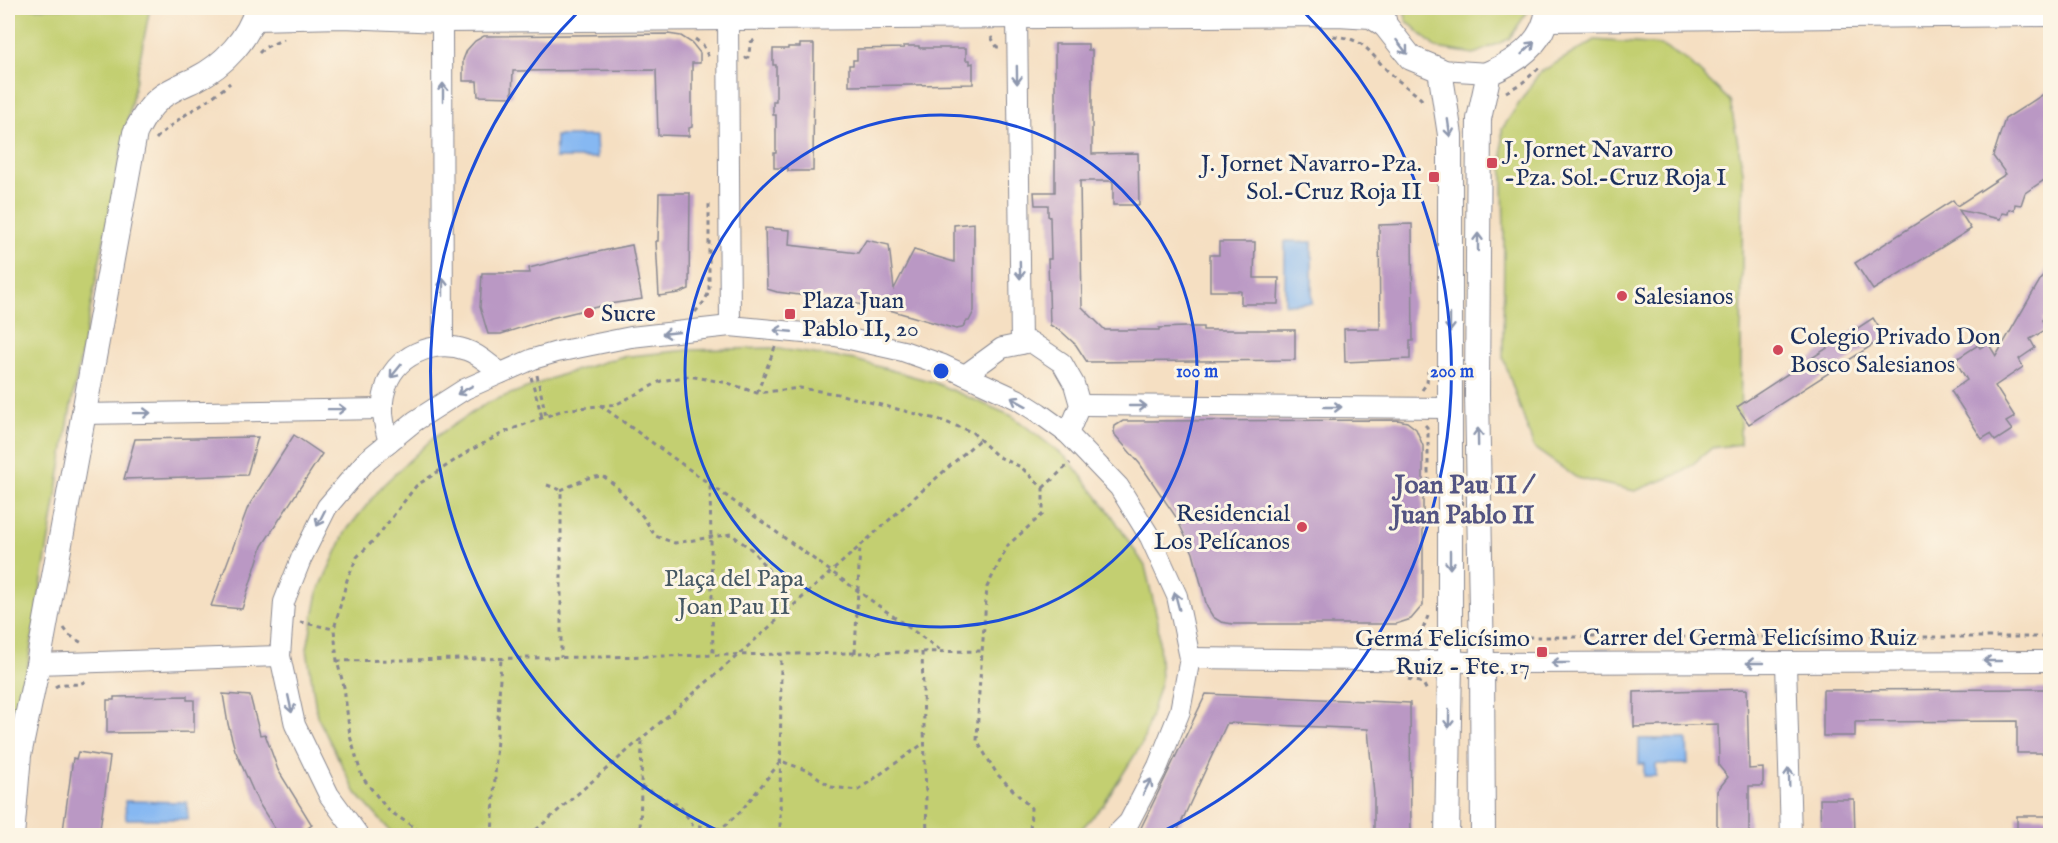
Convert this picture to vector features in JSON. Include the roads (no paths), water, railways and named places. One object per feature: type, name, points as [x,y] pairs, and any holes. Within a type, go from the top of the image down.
[{"type":"street","points":[[12,836],[19,755],[38,664],[83,414],[144,138],[145,114],[159,99],[177,87],[198,78],[222,61],[240,43],[256,13],[442,20],[1338,14],[1384,16],[1411,58],[1440,70],[1489,73],[1504,67],[1532,47],[1548,13],[2050,14]]},
{"type":"street","points":[[728,17],[729,326]]},
{"type":"street","points":[[1017,17],[1021,344]]},
{"type":"street","points":[[442,20],[443,345]]},
{"type":"street","points":[[1440,70],[1450,135],[1450,661],[1447,836]]},
{"type":"street","points":[[1483,836],[1477,394],[1479,119],[1489,73]]},
{"type":"street","points":[[358,836],[329,795],[295,725],[280,656],[284,602],[301,559],[327,507],[367,460],[415,421],[465,389],[530,361],[631,337],[729,326],[836,336],[892,348],[943,365],[1017,399],[1068,434],[1119,487],[1150,537],[1176,596],[1190,658],[1180,711],[1158,766],[1129,822],[1115,836]]},
{"type":"street","points":[[965,375],[1002,348],[1031,342],[1062,363],[1074,384],[1080,405],[1068,434]]},
{"type":"street","points":[[389,442],[384,426],[384,391],[392,374],[415,352],[443,345],[468,350],[501,373]]},
{"type":"street","points":[[1080,405],[1449,408]]},
{"type":"street","points":[[83,414],[383,409]]},
{"type":"street","points":[[38,664],[280,656]]},
{"type":"street","name":"Carrer del Germà Felicísimo Ruiz","points":[[1190,658],[1482,663],[2050,661]]},
{"type":"street","points":[[1786,663],[1791,836]]},
{"type":"water","points":[[556,136],[596,136],[597,158],[555,158]]},
{"type":"water","points":[[1285,241],[1312,242],[1312,303],[1285,304]]},
{"type":"water","points":[[1639,739],[1687,739],[1688,764],[1656,764],[1656,776],[1644,776],[1644,764],[1639,764]]},
{"type":"water","points":[[125,801],[187,802],[188,819],[126,819]]},
{"type":"place","name":"J. Jornet Navarro -Pza. Sol.-Cruz Roja I","points":[[1492,163]]},
{"type":"place","name":"J. Jornet Navarro-Pza. Sol.-Cruz Roja II","points":[[1434,177]]},
{"type":"place","name":"Salesianos","points":[[1622,296]]},
{"type":"place","name":"Sucre","points":[[589,313]]},
{"type":"place","name":"Plaza Juan Pablo II, 20","points":[[790,314]]},
{"type":"place","name":"Colegio Privado Don Bosco Salesianos","points":[[1778,350]]},
{"type":"place","name":"Residencial Los Pelícanos","points":[[1302,527]]},
{"type":"place","name":"Germá Felicísimo Ruiz - Fte. 17","points":[[1542,652]]},
{"type":"district","name":"Joan Pau II / Juan Pablo II","points":[[1463,499]]},
{"type":"park label","name":"Plaça del Papa Joan Pau II","points":[[734,592]]}]
